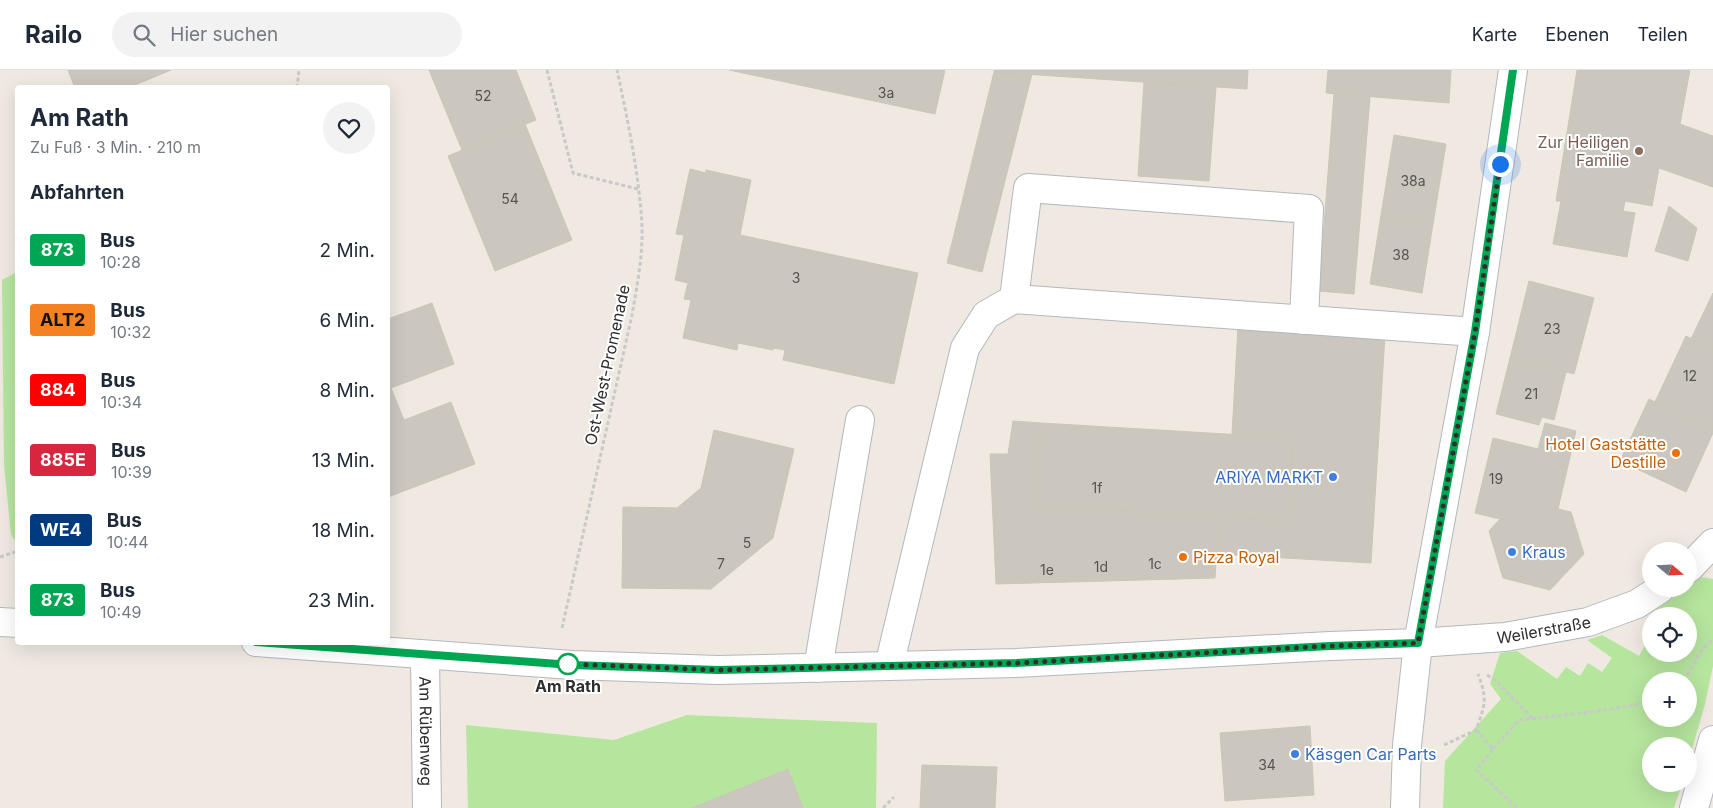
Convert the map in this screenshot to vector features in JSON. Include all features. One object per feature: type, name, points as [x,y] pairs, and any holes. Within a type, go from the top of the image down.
[{"type":"street","points":[[1405,808],[1407,745],[1418,643],[1475,332],[1513,70]]},
{"type":"street","points":[[1014,299],[1028,188],[1310,209],[1304,320]]},
{"type":"street","points":[[889,666],[965,348],[986,315],[1014,299],[1475,332]]},
{"type":"street","points":[[818,668],[860,420]]},
{"type":"street","points":[[1698,559],[1713,543]]},
{"type":"street","name":"Weilerstraße","points":[[295,645],[555,663],[718,670],[1016,663],[1418,643],[1505,636],[1588,622],[1637,604],[1646,598]]},
{"type":"street","points":[[0,622],[15,623]]},
{"type":"street","name":"Am Rübenweg","points":[[425,655],[427,808]]},
{"type":"street","points":[[1694,808],[1713,740]]},
{"type":"path","points":[[297,85],[299,70]]},
{"type":"path","points":[[547,70],[573,173],[638,190]]},
{"type":"path","name":"Ost-West-Promenade","points":[[555,663],[632,315],[639,274],[642,228],[638,190],[633,146],[617,70]]},
{"type":"path","points":[[0,557],[15,552]]},
{"type":"path","points":[[1689,672],[1700,652],[1713,639]]},
{"type":"path","points":[[1492,749],[1476,730],[1485,706],[1484,692],[1475,667],[1495,680],[1533,719]]},
{"type":"path","points":[[1517,808],[1476,770],[1492,749],[1519,720],[1592,712],[1642,704]]},
{"type":"path","points":[[883,808],[894,797]]},
{"type":"green space","points":[[15,273],[15,541],[11,534],[4,465],[2,280]]},
{"type":"green space","points":[[1701,577],[1713,579],[1713,666],[1696,737],[1642,737],[1642,792],[1679,792],[1674,808],[1443,808],[1445,761],[1501,699],[1490,684],[1500,653],[1517,651],[1557,679],[1566,667],[1580,676],[1588,663],[1602,672],[1612,658],[1587,640],[1602,635],[1639,656],[1642,651],[1642,662],[1697,662],[1697,607],[1660,607],[1673,598],[1698,598],[1698,579]]},
{"type":"green space","points":[[687,715],[877,723],[876,808],[468,808],[466,725],[614,740]]},
{"type":"building","points":[[68,70],[171,70],[135,85],[74,85]]},
{"type":"building","points":[[429,70],[516,70],[536,120],[462,150]]},
{"type":"building","points":[[729,70],[945,70],[935,114]]},
{"type":"building","points":[[994,70],[1248,70],[1247,89],[994,72]]},
{"type":"building","points":[[1328,70],[1451,70],[1449,103],[1326,93]]},
{"type":"building","name":"Zur Heiligen Familie","points":[[1577,70],[1690,70],[1680,124],[1713,136],[1713,187],[1659,168],[1652,206],[1625,201],[1623,211],[1635,213],[1627,257],[1553,244],[1561,201],[1556,201]]},
{"type":"building","points":[[994,72],[1032,74],[982,272],[947,263]]},
{"type":"building","points":[[1144,82],[1216,87],[1209,181],[1138,176]]},
{"type":"building","points":[[1334,94],[1370,97],[1354,294],[1319,291]]},
{"type":"building","points":[[525,124],[572,240],[495,271],[448,156]]},
{"type":"building","points":[[1394,135],[1446,144],[1433,224],[1381,215]]},
{"type":"building","points":[[690,169],[706,173],[706,170],[751,180],[740,235],[918,273],[894,384],[783,360],[785,350],[773,348],[773,350],[738,343],[737,350],[683,338],[691,300],[684,299],[688,283],[675,280],[684,235],[676,234]]},
{"type":"building","points":[[1669,206],[1697,228],[1688,261],[1655,251]]},
{"type":"building","points":[[1381,215],[1433,224],[1422,293],[1370,284]]},
{"type":"building","points":[[1529,281],[1594,298],[1574,374],[1510,358]]},
{"type":"building","points":[[1713,293],[1713,349],[1691,339]]},
{"type":"building","points":[[432,303],[454,364],[391,388],[404,420],[451,402],[475,464],[390,496],[390,318]]},
{"type":"building","name":"ARIYA MARKT","points":[[1238,326],[1385,335],[1371,563],[1216,554],[1219,517],[1288,521],[1293,438],[1232,434]]},
{"type":"building","points":[[1686,336],[1713,349],[1713,430],[1655,402]]},
{"type":"building","points":[[1510,358],[1566,372],[1554,420],[1542,417],[1539,425],[1496,414]]},
{"type":"building","points":[[1649,399],[1713,430],[1686,492],[1620,461]]},
{"type":"building","points":[[1013,421],[1041,423],[1036,506],[1219,517],[1215,578],[996,584],[990,454],[1008,454]]},
{"type":"building","points":[[1041,423],[1293,438],[1288,521],[1036,506]]},
{"type":"building","points":[[1545,423],[1576,431],[1558,509],[1571,512],[1584,554],[1550,590],[1503,578],[1489,531],[1500,519],[1475,513],[1493,438],[1538,449]]},
{"type":"building","points":[[714,430],[794,449],[773,538],[711,589],[622,588],[623,507],[677,508],[701,488]]},
{"type":"building","points":[[1310,726],[1314,795],[1225,801],[1220,733]]},
{"type":"building","points":[[922,765],[997,767],[995,808],[920,808]]},
{"type":"building","points":[[788,769],[803,808],[692,808]]},
{"type":"bus line","name":"873","points":[[290,645],[572,665],[718,670],[1016,663],[1418,643],[1475,332],[1513,70]]},
{"type":"place","name":"Zur Heiligen Familie","points":[[1639,151]]},
{"type":"place","name":"Hotel Gaststätte Destille","points":[[1676,453]]},
{"type":"place","name":"ARIYA MARKT","points":[[1333,477]]},
{"type":"place","name":"Kraus","points":[[1512,552]]},
{"type":"place","name":"Pizza Royal","points":[[1183,557]]},
{"type":"place","name":"Am Rath","points":[[568,664]]},
{"type":"place","name":"Käsgen Car Parts","points":[[1295,754]]},
{"type":"route","points":[[568,664],[718,670],[1016,663],[1418,643],[1475,332],[1500,164]]}]
